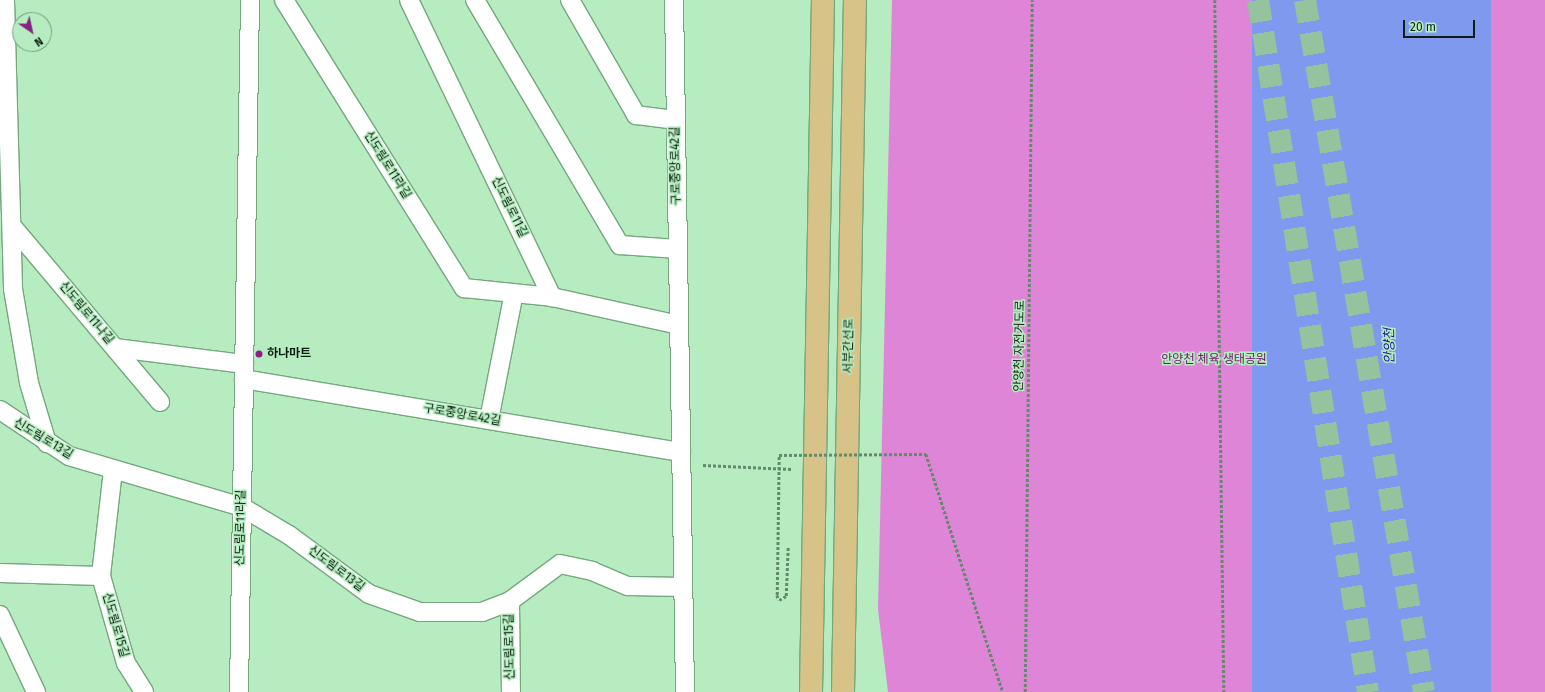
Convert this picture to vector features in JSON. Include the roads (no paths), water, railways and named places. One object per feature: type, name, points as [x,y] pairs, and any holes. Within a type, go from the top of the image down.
[{"type":"main road","points":[[811,692],[823,0]]},
{"type":"main road","name":"서부간선로","points":[[843,692],[855,0]]},
{"type":"street","points":[[5,0],[5,160],[12,226],[13,289],[29,383],[47,443]]},
{"type":"street","name":"신도림로11라길","points":[[239,692],[250,0]]},
{"type":"street","name":"신도림로11라길","points":[[284,0],[464,288],[552,297]]},
{"type":"street","name":"신도림로11길","points":[[409,0],[552,297]]},
{"type":"street","points":[[475,0],[620,245],[678,249]]},
{"type":"street","name":"구로중앙로42길","points":[[570,0],[636,115],[676,120]]},
{"type":"street","name":"구로중앙로42길","points":[[674,0],[684,692]]},
{"type":"street","name":"신도림로11나길","points":[[12,226],[160,402]]},
{"type":"street","points":[[489,420],[514,293]]},
{"type":"street","points":[[552,297],[679,325]]},
{"type":"street","points":[[116,348],[244,371]]},
{"type":"street","name":"구로중앙로42길","points":[[244,371],[681,458]]},
{"type":"street","name":"신도림로13길","points":[[0,410],[47,443],[69,456],[242,507],[289,535],[369,594],[420,612],[482,612],[510,601],[560,564],[592,571],[628,586],[683,587]]},
{"type":"street","name":"신도림로15길","points":[[113,470],[101,576],[126,663],[144,692]]},
{"type":"street","name":"신도림로15길","points":[[0,573],[101,576]]},
{"type":"street","name":"신도림로15길","points":[[510,601],[511,692]]},
{"type":"street","points":[[0,616],[36,692]]},
{"type":"water","name":"안양천","points":[[1252,0],[1491,0],[1491,692],[1252,692]]},
{"type":"tunnel","points":[[1258,0],[1368,692]]},
{"type":"tunnel","points":[[1305,0],[1424,692]]},
{"type":"place","name":"하나마트","points":[[259,354]]},
{"type":"park label","name":"안양천 체육 생태공원","points":[[1214,360]]}]
